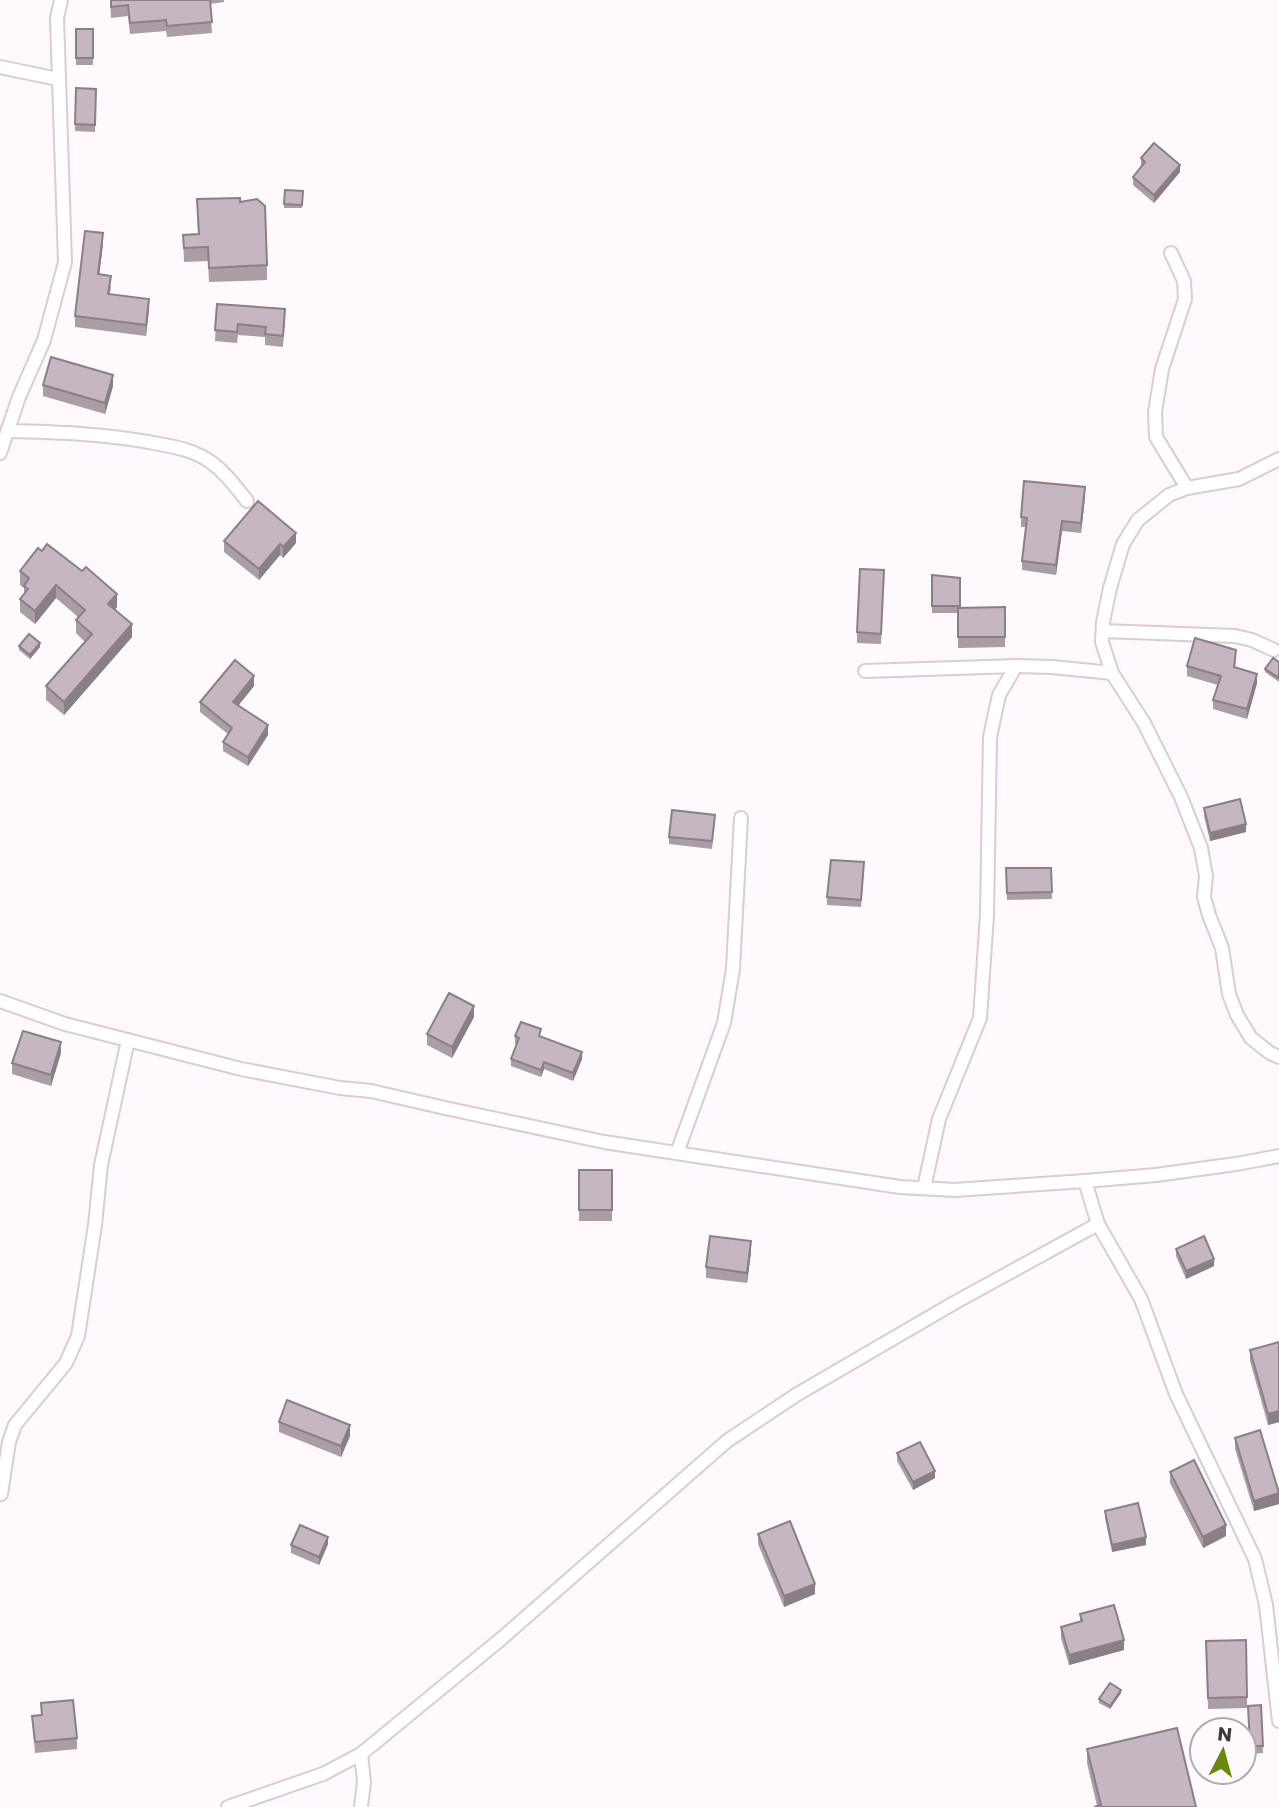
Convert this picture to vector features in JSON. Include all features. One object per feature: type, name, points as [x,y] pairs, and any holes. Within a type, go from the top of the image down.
[{"type":"street","points":[[0,453],[19,397],[44,340],[65,262],[57,18],[61,0]]},
{"type":"street","points":[[0,67],[58,79]]},
{"type":"street","points":[[1171,253],[1184,281],[1185,299],[1162,369],[1155,412],[1156,437],[1187,488]]},
{"type":"street","points":[[7,431],[78,433],[183,449],[205,458],[225,473],[247,501]]},
{"type":"street","points":[[1279,459],[1239,479],[1187,488],[1169,495],[1138,520],[1123,544],[1110,588],[1102,642],[1112,673],[1150,736],[1181,797],[1201,848],[1206,876],[1204,897],[1222,948],[1229,994],[1237,1015],[1251,1038],[1279,1057]]},
{"type":"street","points":[[1103,631],[1235,636],[1274,650]]},
{"type":"street","points":[[864,671],[1016,666],[1112,673]]},
{"type":"street","points":[[924,1188],[939,1119],[980,1018],[987,915],[989,737],[999,695],[1016,666]]},
{"type":"street","points":[[677,1153],[724,1023],[733,970],[741,818]]},
{"type":"street","points":[[0,1001],[65,1024],[241,1069],[340,1088],[371,1091],[604,1142],[886,1185],[955,1190],[1085,1181],[1156,1175],[1279,1156]]},
{"type":"street","points":[[1,1494],[9,1443],[15,1425],[66,1363],[78,1336],[101,1165],[128,1041]]},
{"type":"street","points":[[1085,1181],[1098,1224],[1141,1299],[1176,1394],[1255,1559],[1266,1605],[1279,1721]]},
{"type":"street","points":[[228,1807],[323,1774],[360,1754],[501,1639],[727,1441],[796,1395],[954,1303],[1098,1224]]},
{"type":"street","points":[[360,1754],[363,1782],[361,1807]]},
{"type":"building","points":[[111,0],[210,0],[212,22],[167,26],[166,20],[130,23],[128,5],[111,7]]},
{"type":"building","points":[[76,29],[93,29],[93,58],[76,58]]},
{"type":"building","points":[[76,88],[96,89],[95,125],[75,124]]},
{"type":"building","points":[[1154,143],[1180,165],[1154,195],[1133,177],[1145,162],[1141,158]]},
{"type":"building","points":[[285,190],[303,191],[302,205],[284,204]]},
{"type":"building","points":[[240,198],[240,202],[257,199],[265,206],[267,265],[209,268],[208,247],[184,248],[183,235],[199,234],[197,199]]},
{"type":"building","points":[[85,231],[103,233],[98,274],[111,276],[108,294],[149,299],[146,325],[75,316]]},
{"type":"building","points":[[217,304],[285,309],[283,336],[265,334],[266,327],[238,324],[237,332],[215,330]]},
{"type":"building","points":[[51,357],[113,375],[105,403],[43,385]]},
{"type":"building","points":[[1024,481],[1085,487],[1081,523],[1062,521],[1056,565],[1022,561],[1027,518],[1021,517]]},
{"type":"building","points":[[258,501],[296,533],[283,547],[280,544],[259,569],[224,541]]},
{"type":"building","points":[[47,544],[82,571],[86,567],[117,594],[108,604],[132,624],[64,702],[46,686],[92,634],[76,620],[85,610],[56,585],[35,611],[20,599],[28,589],[24,586],[29,578],[20,571],[38,548],[42,551]]},
{"type":"building","points":[[860,569],[884,570],[881,634],[857,632]]},
{"type":"building","points":[[932,575],[960,578],[960,606],[932,606]]},
{"type":"building","points":[[1005,607],[1005,637],[958,637],[958,608]]},
{"type":"building","points":[[29,634],[40,643],[30,655],[19,646]]},
{"type":"building","points":[[1195,638],[1236,650],[1234,667],[1257,674],[1247,709],[1213,700],[1221,676],[1187,666]]},
{"type":"building","points":[[1273,658],[1279,662],[1279,678],[1265,669]]},
{"type":"building","points":[[235,660],[254,676],[233,702],[268,725],[248,757],[223,742],[232,728],[200,702]]},
{"type":"building","points":[[1240,799],[1246,824],[1210,833],[1204,808]]},
{"type":"building","points":[[672,810],[715,815],[712,841],[669,837]]},
{"type":"building","points":[[831,860],[864,862],[861,900],[827,897]]},
{"type":"building","points":[[1006,868],[1051,868],[1052,892],[1007,893]]},
{"type":"building","points":[[449,993],[474,1006],[452,1047],[427,1034]]},
{"type":"building","points":[[521,1022],[541,1029],[539,1036],[582,1052],[573,1073],[544,1062],[541,1070],[511,1059],[519,1038],[515,1036]]},
{"type":"building","points":[[23,1031],[61,1042],[51,1075],[12,1063]]},
{"type":"building","points":[[579,1170],[612,1170],[612,1210],[579,1210]]},
{"type":"building","points":[[710,1236],[751,1241],[747,1273],[706,1267]]},
{"type":"building","points":[[1204,1236],[1214,1259],[1186,1271],[1176,1249]]},
{"type":"building","points":[[1279,1342],[1279,1411],[1268,1414],[1250,1350]]},
{"type":"building","points":[[287,1400],[350,1425],[341,1446],[279,1422]]},
{"type":"building","points":[[1260,1430],[1279,1493],[1254,1501],[1235,1438]]},
{"type":"building","points":[[920,1442],[935,1471],[913,1482],[897,1453]]},
{"type":"building","points":[[1194,1460],[1226,1525],[1203,1537],[1170,1472]]},
{"type":"building","points":[[1138,1503],[1146,1537],[1112,1545],[1105,1511]]},
{"type":"building","points":[[790,1521],[815,1584],[784,1596],[758,1534]]},
{"type":"building","points":[[300,1525],[328,1537],[319,1557],[291,1545]]},
{"type":"building","points":[[1114,1605],[1124,1640],[1069,1655],[1061,1627],[1082,1621],[1080,1614]]},
{"type":"building","points":[[1246,1640],[1247,1697],[1208,1698],[1206,1641]]},
{"type":"building","points":[[1110,1683],[1121,1690],[1110,1706],[1099,1699]]},
{"type":"building","points":[[73,1700],[77,1738],[35,1742],[32,1716],[42,1715],[41,1703]]},
{"type":"building","points":[[1261,1705],[1263,1746],[1258,1746],[1258,1716],[1248,1716],[1248,1706]]},
{"type":"building","points":[[1177,1728],[1188,1774],[1188,1786],[1191,1786],[1196,1807],[1094,1807],[1101,1805],[1087,1749]]}]
